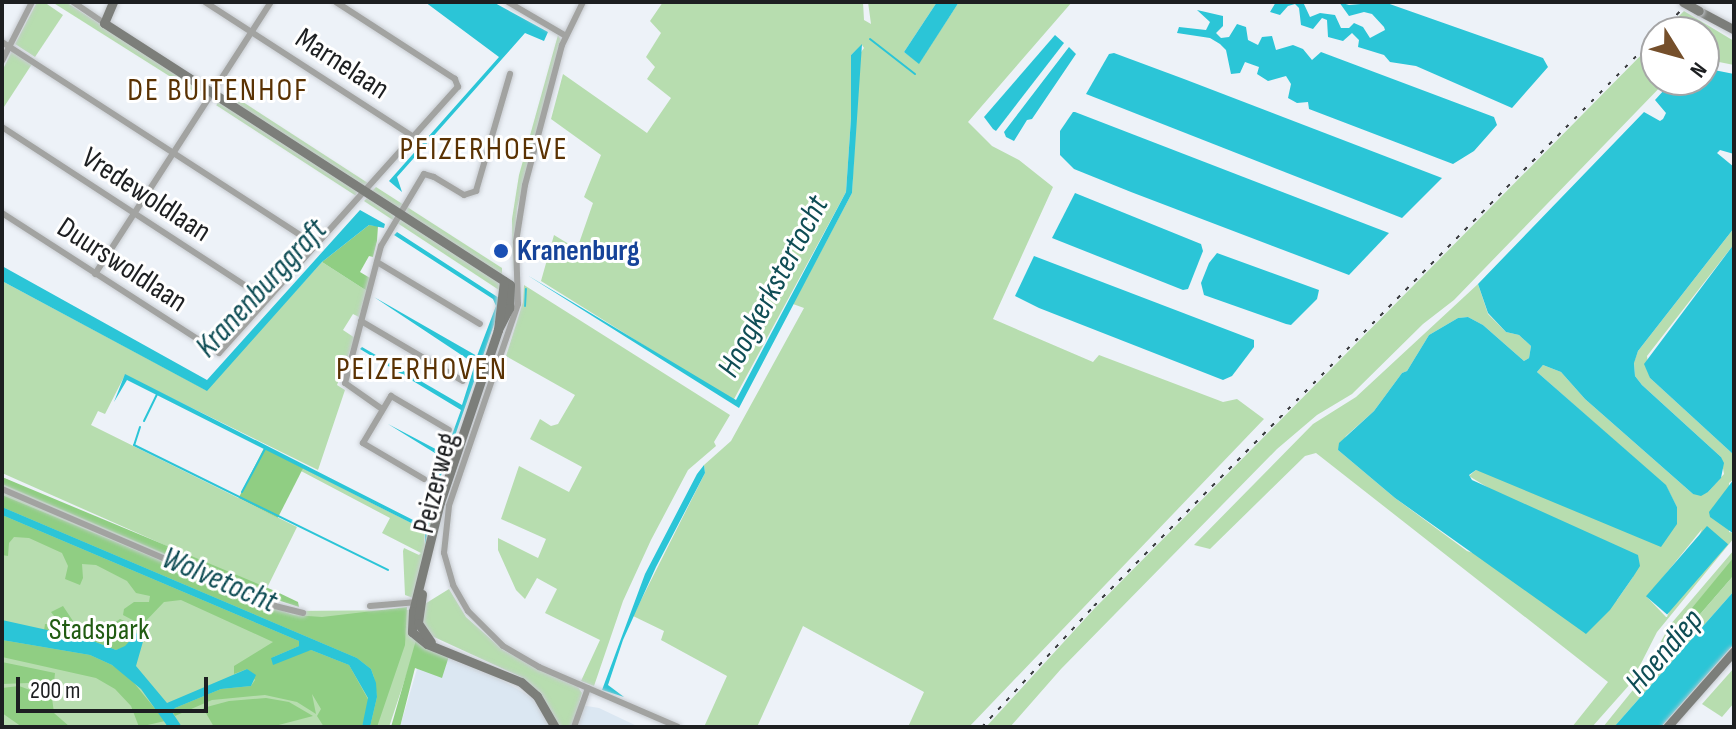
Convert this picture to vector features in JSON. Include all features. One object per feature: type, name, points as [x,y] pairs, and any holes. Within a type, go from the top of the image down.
[{"type":"street","points":[[2,61],[32,2]]},
{"type":"street","points":[[73,2],[399,213]]},
{"type":"street","points":[[104,23],[113,2]]},
{"type":"street","name":"Marnelaan","points":[[205,2],[414,137]]},
{"type":"street","points":[[95,274],[271,2]]},
{"type":"street","points":[[267,300],[459,84],[336,2]]},
{"type":"street","points":[[508,2],[566,36]]},
{"type":"street","name":"Peizerweg","points":[[418,602],[440,502],[492,362],[518,304],[516,242],[525,185],[566,36],[583,2]]},
{"type":"street","points":[[1683,2],[1734,30]]},
{"type":"street","points":[[2,42],[316,245]]},
{"type":"street","points":[[382,409],[345,383],[377,262],[399,213],[424,174],[464,195],[476,191],[510,74]]},
{"type":"street","name":"Vredewoldlaan","points":[[2,127],[267,300]]},
{"type":"street","name":"Duurswoldlaan","points":[[2,213],[219,353],[267,300]]},
{"type":"street","name":"Peizerweg","points":[[399,213],[507,283],[509,308],[498,330],[492,362],[445,522],[447,569],[468,611],[498,643],[515,655],[678,727]]},
{"type":"street","points":[[377,262],[480,324]]},
{"type":"street","points":[[361,321],[463,381]]},
{"type":"street","points":[[424,479],[363,443],[391,396],[449,430]]},
{"type":"street","points":[[2,489],[275,606],[303,613]]},
{"type":"street","points":[[370,606],[418,602],[412,632],[427,644],[521,682],[537,696],[555,727]]},
{"type":"street","points":[[1667,727],[1734,651]]},
{"type":"street","points":[[574,727],[588,688]]},
{"type":"shaded area","points":[[424,645],[477,666],[531,697],[599,708],[639,727],[400,727]]},
{"type":"green space","points":[[37,2],[44,2],[63,15],[35,57],[15,44]]},
{"type":"green space","points":[[52,2],[66,2],[204,92],[201,96]]},
{"type":"green space","points":[[663,2],[863,2],[864,20],[871,24],[868,2],[937,2],[904,52],[919,63],[959,2],[1072,2],[968,122],[992,146],[1019,160],[1053,187],[993,319],[1093,362],[1099,355],[1223,402],[1237,399],[1264,419],[969,727],[908,727],[924,692],[803,626],[757,727],[704,727],[727,676],[661,640],[664,631],[633,616],[705,473],[704,465],[731,441],[804,308],[793,304],[852,193],[859,55],[864,48],[862,45],[851,55],[846,192],[733,401],[541,281],[554,235],[577,249],[593,203],[584,197],[601,155],[551,119],[563,74],[647,133],[671,98],[647,79],[655,67],[646,57],[661,33],[650,21]]},
{"type":"green space","points":[[1720,33],[1734,41],[1734,65],[1720,62]]},
{"type":"green space","points":[[558,35],[561,40],[517,208],[513,272],[512,219],[519,175]]},
{"type":"green space","points":[[12,51],[32,64],[2,110],[2,71]]},
{"type":"green space","points":[[1640,56],[1640,96],[1652,96],[1454,300],[1423,324],[1352,394],[1317,415],[1277,449],[1061,669],[1010,727],[986,727],[1094,609]]},
{"type":"green space","points":[[226,91],[369,184],[366,188],[223,95]]},
{"type":"green space","points":[[219,101],[358,191],[355,196],[216,105]]},
{"type":"green space","points":[[376,187],[502,268],[502,276],[372,191]]},
{"type":"green space","points":[[367,198],[497,280],[502,292],[364,201]]},
{"type":"green space","points":[[369,225],[378,226],[373,257],[369,256],[360,272],[370,278],[367,291],[322,262]]},
{"type":"green space","points":[[1734,228],[1734,244],[1647,356],[1650,378],[1734,455],[1734,479],[1729,483],[1729,532],[1734,533],[1734,538],[1657,632],[1631,683],[1592,727],[1572,727],[1608,682],[1316,453],[1305,456],[1210,549],[1194,545],[1313,424],[1356,397],[1478,284],[1488,314],[1506,332],[1519,335],[1531,346],[1529,358],[1524,361],[1483,325],[1468,317],[1458,318],[1429,335],[1407,371],[1402,373],[1374,411],[1346,436],[1338,450],[1395,498],[1467,551],[1617,600],[1633,577],[1469,476],[1476,470],[1677,507],[1666,486],[1537,372],[1543,365],[1561,372],[1585,399],[1693,494],[1708,492],[1724,474],[1721,457],[1642,385],[1635,376],[1634,362],[1638,351]],"holes":[[[1702,529],[1667,617],[1647,597]]]},
{"type":"green space","points":[[322,262],[367,291],[359,317],[353,314],[343,330],[355,338],[337,385],[345,390],[318,470],[125,375],[105,414],[98,411],[91,425],[297,527],[266,590],[2,473],[2,281],[206,390]]},
{"type":"green space","points":[[524,285],[730,415],[714,442],[716,446],[688,470],[651,540],[623,601],[594,686],[581,681],[600,640],[545,613],[557,589],[537,578],[525,599],[516,590],[498,550],[498,538],[538,558],[546,539],[501,519],[519,466],[569,492],[582,467],[530,439],[540,419],[551,426],[558,424],[575,395],[506,356],[523,302]]},
{"type":"green space","points":[[264,448],[303,468],[278,518],[239,498]]},
{"type":"green space","points":[[303,468],[425,530],[424,545],[434,499],[438,500],[413,598],[405,595],[403,551],[404,548],[419,555],[421,553],[382,533],[390,518],[301,471]]},
{"type":"green space","name":"Stadspark","points":[[2,477],[289,611],[415,610],[449,589],[466,617],[503,650],[578,687],[582,693],[576,715],[571,725],[559,727],[544,699],[521,677],[421,631],[389,727],[2,727]]},
{"type":"green space","points":[[2,477],[275,591],[298,602],[299,607],[256,593],[2,484]]},
{"type":"green space","points":[[2,495],[293,615],[322,617],[407,607],[405,645],[377,727],[370,727],[377,697],[374,677],[371,669],[357,658],[2,507]]},
{"type":"green space","points":[[2,515],[299,641],[299,646],[271,658],[311,650],[349,665],[369,701],[362,727],[324,727],[317,716],[321,709],[312,694],[316,714],[297,702],[265,695],[212,700],[175,716],[172,711],[175,708],[221,689],[251,686],[255,680],[247,669],[234,674],[234,666],[273,642],[181,600],[164,602],[142,625],[123,615],[124,609],[134,602],[149,602],[150,596],[136,593],[127,581],[96,565],[82,564],[80,585],[65,579],[68,566],[62,553],[29,538],[14,537],[9,543],[8,556],[2,555]]},
{"type":"green space","points":[[1734,550],[1734,557],[1677,641],[1734,575],[1734,591],[1614,727],[1603,727],[1637,685],[1670,625]]},
{"type":"green space","points":[[1734,557],[1734,575],[1676,642],[1673,631]]},
{"type":"green space","points":[[63,606],[73,621],[84,628],[103,631],[120,619],[135,626],[132,630],[137,633],[125,647],[116,650],[88,639],[44,631],[45,624],[55,625],[58,621],[51,612]]},
{"type":"green space","points":[[2,640],[90,655],[112,665],[130,678],[165,721],[139,727],[131,706],[115,689],[96,678],[2,657]]},
{"type":"green space","points":[[416,640],[449,656],[442,678],[415,668],[400,727],[391,727]]},
{"type":"green space","points":[[2,662],[55,673],[53,693],[28,683],[2,684]]},
{"type":"green space","points":[[1734,668],[1734,703],[1722,717],[1702,704]]},
{"type":"green space","points":[[19,686],[52,698],[54,713],[70,727],[22,727],[2,713],[2,688]]},
{"type":"green space","points":[[266,698],[289,702],[313,716],[271,727],[214,727],[203,708],[229,701]]},
{"type":"water","points":[[425,2],[493,2],[548,32],[544,41],[525,33],[397,177],[402,192],[389,181],[499,57]]},
{"type":"water","points":[[937,2],[959,2],[919,64],[904,52]]},
{"type":"water","points":[[1276,2],[1303,2],[1310,17],[1320,13],[1335,15],[1341,28],[1349,28],[1354,23],[1363,27],[1370,38],[1385,30],[1384,27],[1372,14],[1364,12],[1349,16],[1339,2],[1349,5],[1384,2],[1543,58],[1548,67],[1512,108],[1416,66],[1390,62],[1384,55],[1358,47],[1359,40],[1352,33],[1343,41],[1328,37],[1327,20],[1322,18],[1313,29],[1301,25],[1299,8],[1295,4],[1288,6],[1280,15],[1270,12]]},
{"type":"water","points":[[1197,10],[1223,16],[1223,26],[1216,33],[1221,38],[1229,37],[1237,24],[1246,27],[1248,40],[1258,45],[1262,37],[1272,36],[1276,50],[1293,45],[1303,49],[1312,60],[1321,52],[1494,117],[1497,125],[1474,151],[1453,164],[1309,109],[1308,102],[1297,103],[1288,98],[1291,84],[1286,76],[1268,81],[1257,74],[1259,67],[1245,62],[1240,73],[1231,74],[1226,50],[1220,44],[1210,38],[1177,33],[1179,27],[1206,30],[1210,22]]},
{"type":"water","points":[[1055,35],[1064,43],[996,131],[984,117]]},
{"type":"water","points":[[862,44],[852,193],[739,408],[527,275],[736,400],[846,192],[851,55]]},
{"type":"water","points":[[1069,47],[1076,54],[1032,119],[1027,120],[1014,141],[1006,137],[1004,132]]},
{"type":"water","points":[[1114,53],[1442,178],[1402,218],[1086,94],[1109,54]]},
{"type":"water","points":[[1720,71],[1734,74],[1734,154],[1720,150],[1717,153],[1734,167],[1734,228],[1638,351],[1634,363],[1635,376],[1642,385],[1721,457],[1724,463],[1721,478],[1701,496],[1693,494],[1585,399],[1561,372],[1543,365],[1537,372],[1666,485],[1677,507],[1677,524],[1661,547],[1476,470],[1469,475],[1472,480],[1638,555],[1640,566],[1633,577],[1610,610],[1586,634],[1395,498],[1338,450],[1339,443],[1374,411],[1402,373],[1407,371],[1429,335],[1458,318],[1468,317],[1483,325],[1524,361],[1529,358],[1531,346],[1519,335],[1506,332],[1488,313],[1478,284],[1644,112],[1660,121],[1663,119],[1666,113],[1655,100],[1659,96],[1720,96]]},
{"type":"water","points":[[1073,112],[1389,233],[1349,275],[1131,192],[1074,169],[1060,155],[1060,131]]},
{"type":"water","points":[[1075,193],[1201,244],[1203,251],[1188,289],[1183,290],[1052,238]]},
{"type":"water","points":[[360,210],[385,224],[384,228],[369,225],[322,262],[207,391],[2,281],[2,266],[207,380]]},
{"type":"water","points":[[397,232],[499,298],[497,316],[436,490],[443,458],[388,424],[445,454],[461,410],[360,349],[362,347],[462,405],[475,364],[374,297],[477,356],[496,306],[493,299],[394,235]]},
{"type":"water","points":[[1734,244],[1734,455],[1650,378],[1644,364]]},
{"type":"water","points":[[1217,253],[1319,290],[1317,299],[1291,325],[1204,295],[1201,283]]},
{"type":"water","points":[[1034,256],[1254,340],[1254,347],[1232,376],[1223,380],[1039,308],[1015,296]]},
{"type":"water","points":[[125,374],[423,525],[434,499],[425,545],[425,530],[127,380],[114,402]]},
{"type":"water","points":[[704,465],[705,473],[656,567],[623,640],[608,685],[624,697],[602,690],[645,574]]},
{"type":"water","points":[[1734,479],[1734,534],[1710,517],[1709,512]]},
{"type":"water","points":[[2,507],[357,658],[371,669],[376,683],[377,697],[370,727],[362,727],[368,698],[349,665],[311,650],[273,665],[271,658],[299,646],[299,641],[2,515]]},
{"type":"water","points":[[1707,526],[1728,544],[1667,615],[1646,596]]},
{"type":"water","points":[[1734,591],[1734,644],[1661,727],[1614,727]]},
{"type":"water","points":[[2,620],[88,639],[116,650],[125,646],[137,633],[144,638],[136,666],[167,703],[247,669],[256,675],[251,686],[221,689],[175,708],[172,712],[182,727],[168,727],[141,689],[112,665],[90,655],[2,640]]},
{"type":"waterway","points":[[870,39],[915,74]]},
{"type":"waterway","name":"Kranenburggraft","points":[[525,306],[526,289]]},
{"type":"waterway","points":[[144,421],[157,394]]},
{"type":"waterway","points":[[140,427],[134,445],[388,570]]},
{"type":"waterway","points":[[242,492],[266,447]]},
{"type":"railway","points":[[1675,16],[1689,2]]},
{"type":"railway","points":[[982,727],[1094,606],[1640,52]]},
{"type":"place","name":"Kranenburg","points":[[501,251]]},
{"type":"district","name":"DE BUITENHOF","points":[[218,91]]},
{"type":"district","name":"PEIZERHOEVE","points":[[484,150]]},
{"type":"district","name":"PEIZERHOVEN","points":[[422,370]]},
{"type":"water label","name":"Hoogkerkstertocht","points":[[774,287]]},
{"type":"water label","name":"Wolvetocht","points":[[219,581]]},
{"type":"water label","name":"Hoendiep","points":[[1665,652]]}]
